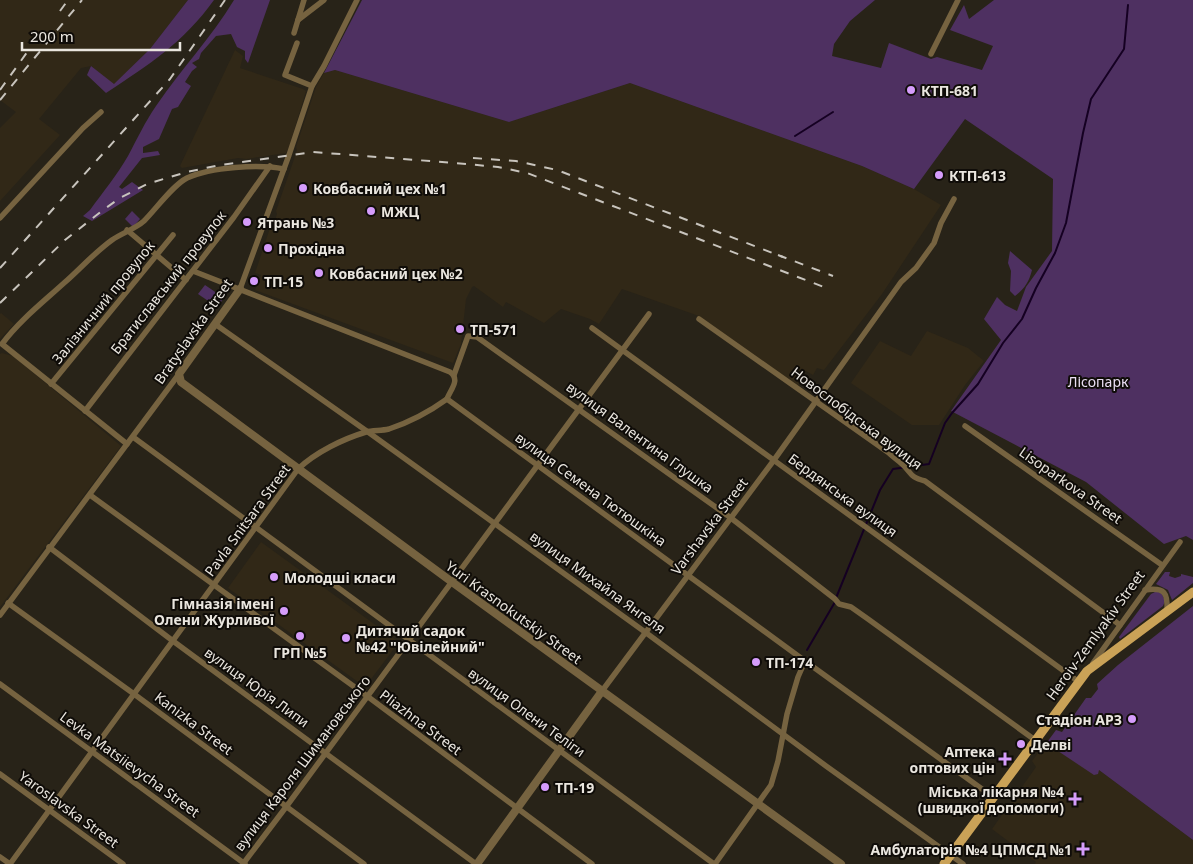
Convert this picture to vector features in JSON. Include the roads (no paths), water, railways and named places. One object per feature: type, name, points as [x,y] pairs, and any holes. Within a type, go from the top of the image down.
[{"type":"main road","points":[[1088,671],[1193,592]]},
{"type":"main road","name":"Heroiv-Zemlyakiv Street","points":[[944,864],[1088,671]]},
{"type":"street","points":[[294,33],[304,0]]},
{"type":"street","points":[[298,20],[324,0]]},
{"type":"street","name":"Bratyslavska Street","points":[[0,614],[90,495],[240,289],[312,86],[357,0]]},
{"type":"street","points":[[931,54],[958,0]]},
{"type":"street","points":[[296,42],[285,74],[312,86]]},
{"type":"street","points":[[0,218],[83,128],[101,112]]},
{"type":"street","points":[[127,444],[2,344],[13,329],[90,258],[127,230],[142,222],[186,179],[199,174],[236,167],[270,166],[284,169]]},
{"type":"street","name":"Братиславський провулок","points":[[85,411],[234,217],[270,166]]},
{"type":"street","name":"Varshavska Street","points":[[476,864],[645,632],[774,460],[901,282],[926,256],[934,243],[941,222],[954,199]]},
{"type":"street","points":[[127,230],[186,280]]},
{"type":"street","name":"Залізничний провулок","points":[[51,384],[173,235]]},
{"type":"street","points":[[193,271],[446,369],[454,375],[454,384],[447,399]]},
{"type":"street","name":"вулиця Кароля Шимановського","points":[[243,864],[649,314]]},
{"type":"street","name":"Новослобідська вулиця","points":[[699,319],[889,453],[903,465],[909,474],[925,481],[1120,625]]},
{"type":"street","name":"вулиця Михайла Янгеля","points":[[215,324],[368,432],[963,864]]},
{"type":"street","name":"Бердянська вулиця","points":[[592,328],[1079,682]]},
{"type":"street","name":"вулиця Валентина Глушка","points":[[454,375],[468,336],[477,337],[731,518],[839,604],[856,611],[1035,740]]},
{"type":"street","name":"Yuri Krasnokutskiy Street","points":[[179,374],[181,382],[298,469],[840,864]]},
{"type":"street","name":"Pavla Snitsara Street","points":[[10,864],[215,586],[298,469],[311,458],[334,445],[368,432],[388,429],[418,417],[447,399]]},
{"type":"street","name":"вулиця Семена Тютюшкіна","points":[[447,399],[993,797]]},
{"type":"street","name":"Lisoparkova Street","points":[[965,426],[1162,565]]},
{"type":"street","name":"вулиця Олени Теліги","points":[[133,436],[408,641],[714,864]]},
{"type":"street","name":"Pliazhna Street","points":[[90,495],[366,696],[592,864]]},
{"type":"street","name":"Heroiv-Zemlyakiv Street","points":[[1088,671],[1180,542]]},
{"type":"street","name":"вулиця Юрія Липи","points":[[49,547],[173,641],[476,864]]},
{"type":"street","points":[[1145,590],[1158,589],[1164,592],[1167,598],[1167,611]]},
{"type":"street","name":"Kanizka Street","points":[[8,603],[364,864]]},
{"type":"street","points":[[714,864],[771,785],[798,677],[805,661]]},
{"type":"street","name":"Levka Matsiievycha Street","points":[[0,684],[243,864]]},
{"type":"street","name":"Yaroslavska Street","points":[[0,774],[123,864]]},
{"type":"street","points":[[0,857],[10,864]]},
{"type":"waterway","points":[[836,598],[880,490],[893,469],[929,464],[945,423],[978,384],[1003,343],[1022,319],[1055,253],[1066,223],[1091,99],[1124,49],[1128,5]]},
{"type":"waterway","points":[[795,136],[833,112]]},
{"type":"waterway","points":[[807,650],[835,602]]},
{"type":"railway","points":[[60,11],[68,0]]},
{"type":"railway","points":[[0,100],[82,0]]},
{"type":"railway","points":[[0,268],[170,79],[225,0]]},
{"type":"railway","points":[[0,90],[28,51]]},
{"type":"railway","points":[[0,303],[65,240],[120,198],[147,184],[187,172],[220,165],[313,152],[498,167],[527,173],[829,289]]},
{"type":"railway","points":[[473,158],[516,161],[557,170],[783,257]]},
{"type":"railway","points":[[778,255],[833,276]]},
{"type":"place","name":"КТП-681","points":[[911,90]]},
{"type":"place","name":"КТП-613","points":[[939,175]]},
{"type":"place","name":"Ковбасний цех №1","points":[[303,188]]},
{"type":"place","name":"МЖЦ","points":[[371,211]]},
{"type":"place","name":"Ятрань №3","points":[[247,222]]},
{"type":"place","name":"Прохідна","points":[[268,248]]},
{"type":"place","name":"Ковбасний цех №2","points":[[319,273]]},
{"type":"place","name":"ТП-15","points":[[254,281]]},
{"type":"place","name":"ТП-571","points":[[460,329]]},
{"type":"place","name":"Молодші класи","points":[[274,577]]},
{"type":"place","name":"Гімназія імені Олени Журливої","points":[[284,611]]},
{"type":"place","name":"ГРП №5","points":[[300,636]]},
{"type":"place","name":"Дитячий садок №42 \"Ювілейний\"","points":[[346,638]]},
{"type":"place","name":"ТП-174","points":[[756,662]]},
{"type":"place","name":"Стадіон АРЗ","points":[[1132,719]]},
{"type":"place","name":"Делві","points":[[1021,744]]},
{"type":"place","name":"Аптека оптових цін","points":[[1005,759]]},
{"type":"place","name":"ТП-19","points":[[545,787]]},
{"type":"place","name":"Міська лікарня №4 (швидкої допомоги)","points":[[1075,799]]},
{"type":"place","name":"Амбулаторія №4 ЦПМСД №1","points":[[1083,849]]},
{"type":"park label","name":"Лісопарк","points":[[1098,381]]}]
